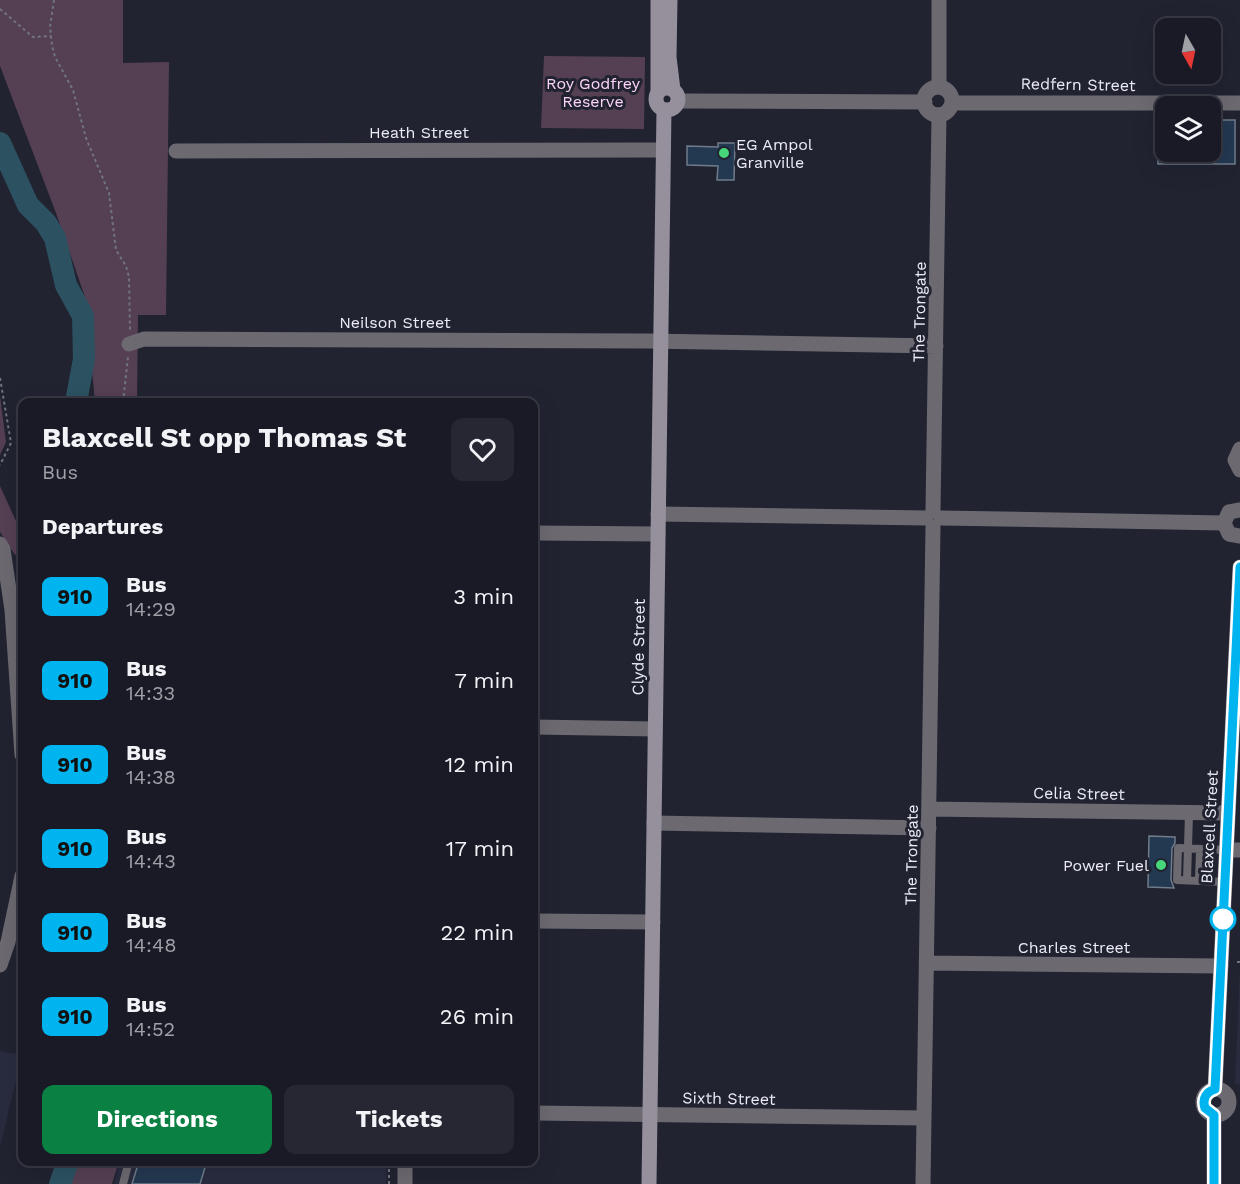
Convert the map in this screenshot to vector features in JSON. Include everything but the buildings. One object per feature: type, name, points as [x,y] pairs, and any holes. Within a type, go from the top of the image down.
[{"type":"main road","points":[[658,0],[657,103],[664,110],[675,108],[676,95],[669,57],[670,0]]},
{"type":"main road","points":[[658,93],[667,88],[676,95]]},
{"type":"main road","name":"Clyde Street","points":[[649,1184],[664,110]]},
{"type":"street","points":[[939,0],[939,87]]},
{"type":"street","points":[[939,87],[947,91],[952,102],[948,111],[939,115],[928,110],[925,102],[927,93],[939,87]]},
{"type":"street","points":[[676,95],[925,102]]},
{"type":"street","name":"Redfern Street","points":[[952,102],[1240,104]]},
{"type":"street","name":"The Trongate","points":[[923,1184],[939,115]]},
{"type":"street","name":"Heath Street","points":[[176,151],[663,150]]},
{"type":"street","name":"Neilson Street","points":[[129,344],[144,339],[661,341],[936,346]]},
{"type":"street","points":[[1240,449],[1235,460],[1240,470]]},
{"type":"street","points":[[1240,510],[1229,512],[1224,523],[1229,534],[1240,536]]},
{"type":"street","points":[[658,514],[1224,523]]},
{"type":"street","points":[[538,533],[658,534]]},
{"type":"street","points":[[0,544],[3,549],[12,610],[18,697]]},
{"type":"street","name":"Blaxcell Street","points":[[1215,1089],[1225,882],[1233,850],[1228,813],[1240,567]]},
{"type":"street","points":[[538,727],[655,729]]},
{"type":"street","name":"Celia Street","points":[[929,809],[1228,813]]},
{"type":"street","points":[[654,823],[929,828]]},
{"type":"street","points":[[0,965],[8,942],[18,895]]},
{"type":"street","points":[[538,921],[653,922]]},
{"type":"street","name":"Charles Street","points":[[927,963],[1221,966]]},
{"type":"street","points":[[1215,1089],[1223,1091],[1235,1103],[1225,1112],[1214,1115],[1205,1108],[1204,1100],[1207,1093],[1215,1089]]},
{"type":"street","name":"Sixth Street","points":[[538,1113],[924,1118]]},
{"type":"street","points":[[1214,1115],[1214,1184]]},
{"type":"street","points":[[405,1166],[405,1184]]},
{"type":"lane","points":[[1187,880],[1189,813]]},
{"type":"lane","points":[[1225,882],[1177,880],[1178,848],[1233,850]]},
{"type":"lane","points":[[1199,881],[1200,849]]},
{"type":"lane","points":[[123,1184],[128,1166]]},
{"type":"path","points":[[54,0],[50,27],[55,57],[73,90],[86,138],[109,193],[116,250],[126,266],[129,277],[129,344],[123,398]]},
{"type":"path","points":[[0,9],[33,37],[51,36]]},
{"type":"path","points":[[0,378],[11,443],[0,465]]},
{"type":"path","points":[[389,1166],[389,1184]]},
{"type":"shaded area","points":[[1240,967],[1240,1085],[1235,1084]]},
{"type":"shaded area","points":[[0,1051],[18,1054],[18,1072],[0,1147]]},
{"type":"shaded area","points":[[119,1166],[387,1166],[386,1184],[114,1184]]},
{"type":"green space","points":[[0,0],[123,0],[123,63],[169,62],[166,315],[138,315],[137,398],[95,398],[85,297],[0,66]]},
{"type":"green space","name":"Roy Godfrey Reserve","points":[[544,56],[645,57],[644,129],[541,128]]},
{"type":"green space","points":[[0,396],[6,442],[0,455]]},
{"type":"green space","points":[[0,486],[16,521],[18,552],[15,555],[0,532]]},
{"type":"green space","points":[[71,1166],[117,1166],[112,1184],[65,1184]]},
{"type":"waterway","points":[[0,143],[28,205],[46,223],[55,238],[66,285],[83,316],[84,359],[77,398]]},
{"type":"waterway","points":[[60,1184],[66,1166]]},
{"type":"bus line","name":"910","points":[[1214,1184],[1214,1115],[1205,1108],[1204,1100],[1207,1093],[1215,1089],[1240,567]]},
{"type":"place","name":"EG Ampol Granville","points":[[724,153]]},
{"type":"place","name":"Power Fuel","points":[[1161,865]]}]
